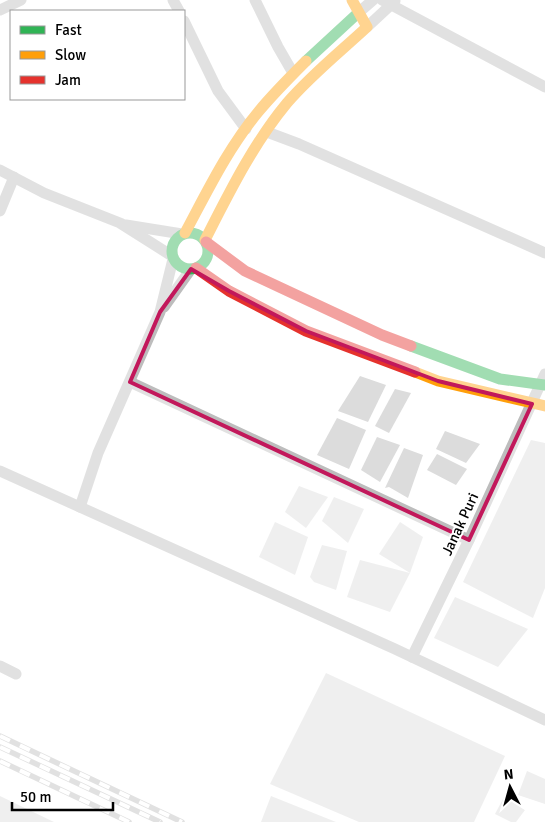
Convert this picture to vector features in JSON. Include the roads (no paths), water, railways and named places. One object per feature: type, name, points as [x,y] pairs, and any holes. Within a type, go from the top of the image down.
[{"type":"street","points":[[0,10],[21,0]]},
{"type":"street","points":[[255,0],[293,73]]},
{"type":"street","points":[[352,0],[367,26]]},
{"type":"street","points":[[80,507],[98,453],[160,312],[173,258],[172,245],[176,238],[184,234],[214,179],[246,129],[293,73],[373,0]]},
{"type":"street","points":[[0,170],[44,193],[120,224],[173,258],[180,267],[193,268],[201,265],[208,255],[205,241],[232,186],[267,132],[302,87],[390,2],[545,87]]},
{"type":"street","points":[[185,24],[218,91],[246,129]]},
{"type":"street","points":[[267,132],[545,253]]},
{"type":"street","points":[[1,208],[14,177]]},
{"type":"street","points":[[120,224],[199,235],[245,271],[382,335],[500,379],[543,385]]},
{"type":"street","points":[[160,312],[193,268]]},
{"type":"street","points":[[193,268],[229,291],[306,331],[438,381],[545,406]]},
{"type":"street","name":"Janak Puri","points":[[412,657],[532,404],[543,385],[545,374]]},
{"type":"street","points":[[130,382],[469,540]]},
{"type":"street","points":[[0,471],[412,657],[545,720]]},
{"type":"street","points":[[0,666],[16,674]]},
{"type":"railway","points":[[0,736],[182,822]]},
{"type":"railway","points":[[0,747],[160,822]]},
{"type":"railway","points":[[0,761],[129,822]]}]
